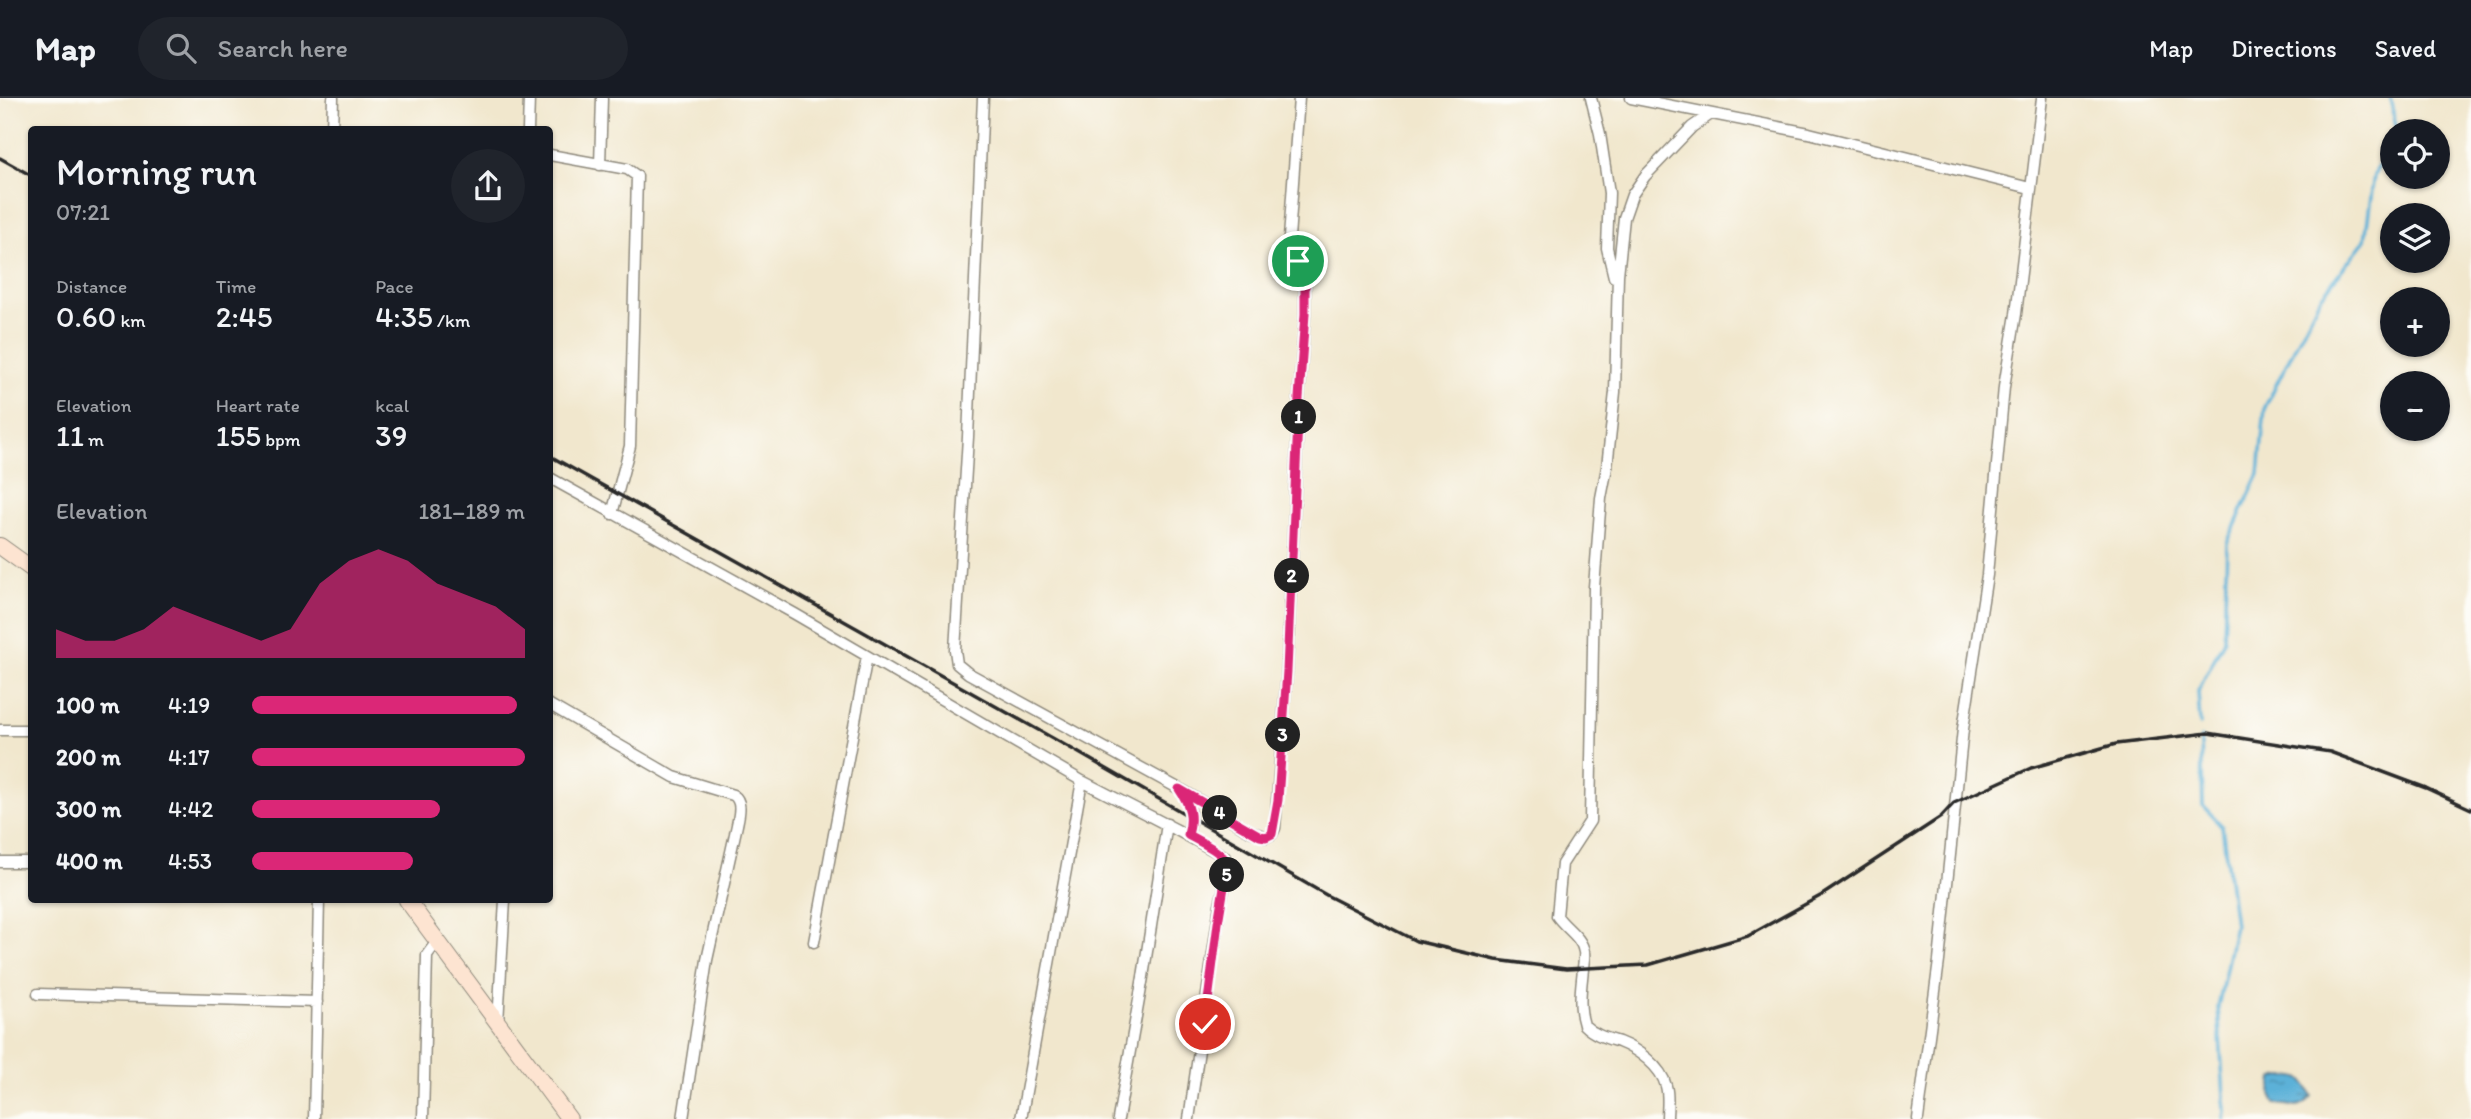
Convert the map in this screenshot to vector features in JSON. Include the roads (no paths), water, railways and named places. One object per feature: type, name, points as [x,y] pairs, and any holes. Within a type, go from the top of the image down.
[{"type":"street","points":[[332,126],[333,98]]},
{"type":"street","points":[[528,126],[529,98]]},
{"type":"street","points":[[600,165],[602,98]]},
{"type":"street","points":[[982,98],[969,423],[955,650],[957,664],[968,673],[1266,837],[1272,834],[1278,800],[1305,314],[1305,269],[1290,257],[1288,252],[1298,98]]},
{"type":"street","points":[[1591,98],[1600,134],[1609,193],[1607,248],[1618,293]]},
{"type":"street","points":[[1631,98],[1809,134],[2031,188]]},
{"type":"street","points":[[1918,1119],[1963,729],[1987,575],[2004,387],[2042,98]]},
{"type":"street","points":[[1667,1119],[1667,1089],[1656,1069],[1634,1049],[1603,1037],[1584,1025],[1580,992],[1584,952],[1578,939],[1565,928],[1557,916],[1562,864],[1590,821],[1594,587],[1601,498],[1615,392],[1618,293],[1624,218],[1632,195],[1645,176],[1692,127],[1711,114]]},
{"type":"street","points":[[553,156],[634,172],[639,186],[631,446],[612,514]]},
{"type":"street","points":[[553,480],[867,656],[1082,782],[1224,856],[1229,869],[1220,905],[1189,1119]]},
{"type":"street","points":[[0,547],[28,566]]},
{"type":"street","points":[[814,942],[867,656]]},
{"type":"street","points":[[553,707],[657,768],[696,785],[733,795],[739,803],[707,960],[683,1119]]},
{"type":"street","points":[[0,730],[28,730]]},
{"type":"street","points":[[1021,1119],[1082,782]]},
{"type":"street","points":[[1179,789],[1188,801],[1191,818],[1188,835]]},
{"type":"street","points":[[1118,1119],[1167,824]]},
{"type":"street","points":[[0,862],[28,862]]},
{"type":"street","points":[[314,1119],[319,903]]},
{"type":"street","points":[[409,903],[569,1119]]},
{"type":"street","points":[[498,1023],[505,903]]},
{"type":"street","points":[[423,1119],[426,965],[427,955],[438,940]]},
{"type":"street","points":[[38,994],[317,1002]]},
{"type":"water","points":[[2280,1076],[2300,1079],[2312,1096],[2300,1105],[2275,1103],[2271,1094],[2273,1079]]},
{"type":"waterway","points":[[2390,98],[2394,119]]},
{"type":"waterway","points":[[2200,724],[2198,691],[2224,640],[2227,543],[2259,474],[2265,407],[2319,299],[2365,240],[2374,175],[2380,163]]},
{"type":"waterway","points":[[2201,738],[2203,806],[2222,826],[2235,925],[2218,1007],[2224,1119]]},
{"type":"railway","points":[[0,158],[28,174]]},
{"type":"railway","points":[[553,458],[1328,896],[1416,941],[1496,960],[1566,969],[1648,965],[1748,936],[1822,895],[1941,817],[1954,803],[2031,768],[2116,744],[2208,733],[2330,752],[2426,788],[2471,809]]}]
